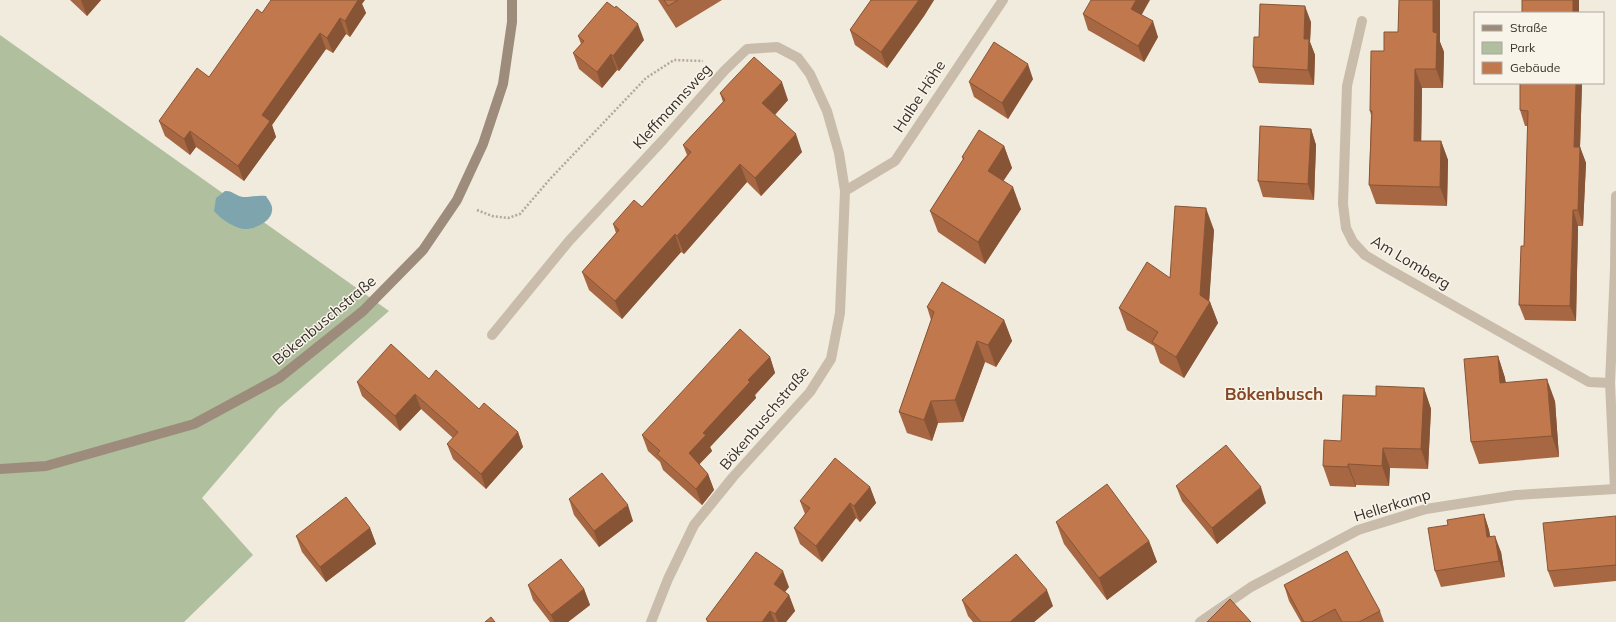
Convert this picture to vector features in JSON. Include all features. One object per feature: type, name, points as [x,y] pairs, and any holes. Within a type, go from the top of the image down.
[{"type":"main road","name":"Bökenbuschstraße","points":[[0,469],[46,466],[194,424],[279,378],[369,305],[423,250],[457,200],[483,144],[504,84],[512,22],[512,0]]},
{"type":"street","name":"Halbe Höhe","points":[[845,191],[895,161],[1003,0]]},
{"type":"street","name":"Am Lomberg","points":[[1362,21],[1347,86],[1343,204],[1346,228],[1354,242],[1365,255],[1385,267],[1589,382],[1610,383]]},
{"type":"street","name":"Kleffmannsweg","points":[[492,335],[568,241],[663,140],[733,62],[747,49],[777,47],[798,58],[810,74],[827,111],[839,153],[845,191]]},
{"type":"street","name":"Bökenbuschstraße","points":[[651,622],[668,579],[694,524],[733,477],[810,392],[831,358],[840,313],[845,191]]},
{"type":"street","points":[[1615,489],[1610,383],[1615,269],[1616,196]]},
{"type":"street","name":"Hellerkamp","points":[[1200,622],[1251,587],[1358,530],[1426,509],[1516,495],[1615,489]]},
{"type":"path","points":[[457,200],[464,205],[492,216],[508,218],[520,214],[550,179],[646,78],[674,60],[733,62]]},
{"type":"green space","points":[[0,35],[389,311],[279,408],[202,498],[253,555],[184,622],[0,622]]},
{"type":"water","points":[[225,191],[230,191],[243,197],[266,196],[272,207],[271,215],[264,223],[254,228],[244,229],[232,225],[222,219],[214,211],[216,198]]},
{"type":"building","points":[[271,0],[358,0],[345,21],[340,18],[327,38],[320,33],[262,115],[270,121],[238,166],[190,131],[184,139],[159,121],[197,68],[209,77],[257,9],[262,13]]},
{"type":"building","points":[[664,0],[678,0],[668,6]]},
{"type":"building","points":[[871,0],[919,0],[881,52],[850,30]]},
{"type":"building","points":[[1091,0],[1136,0],[1131,9],[1153,21],[1138,46],[1083,14]]},
{"type":"building","points":[[1399,0],[1433,0],[1433,32],[1437,33],[1436,69],[1415,69],[1414,141],[1441,141],[1440,187],[1369,185],[1372,111],[1370,111],[1371,51],[1384,51],[1384,32],[1398,32]]},
{"type":"building","points":[[1522,0],[1573,0],[1573,12],[1522,12]]},
{"type":"building","points":[[607,2],[615,8],[616,6],[638,24],[613,56],[611,54],[597,72],[573,53],[584,41],[578,36]]},
{"type":"building","points":[[1260,4],[1305,6],[1304,39],[1309,39],[1308,70],[1253,67],[1254,37],[1259,37]]},
{"type":"building","points":[[994,42],[1028,64],[1002,103],[969,82]]},
{"type":"building","points":[[754,57],[782,82],[762,103],[796,134],[755,178],[740,164],[677,236],[675,234],[615,301],[582,272],[619,230],[613,224],[634,200],[642,207],[691,152],[683,145],[725,100],[720,93]]},
{"type":"building","points":[[1520,84],[1576,84],[1574,147],[1580,147],[1578,210],[1573,210],[1570,306],[1519,305],[1521,246],[1524,246],[1528,111],[1520,110]]},
{"type":"building","points":[[1260,126],[1311,129],[1308,184],[1258,181]]},
{"type":"building","points":[[979,130],[1004,146],[988,171],[1013,187],[978,242],[930,211],[964,158],[962,157]]},
{"type":"building","points":[[1175,206],[1206,208],[1200,295],[1210,302],[1176,357],[1152,342],[1158,332],[1119,308],[1147,262],[1170,278]]},
{"type":"building","points":[[942,282],[1004,320],[988,345],[977,341],[955,400],[931,401],[924,420],[899,412],[934,312],[927,307]]},
{"type":"building","points":[[740,329],[770,357],[748,380],[750,382],[703,433],[706,435],[689,453],[708,474],[696,489],[657,454],[660,451],[642,435]]},
{"type":"building","points":[[391,344],[429,379],[436,370],[479,409],[484,403],[518,432],[481,474],[447,444],[458,432],[415,394],[395,416],[357,382]]},
{"type":"building","points":[[1498,356],[1500,383],[1547,379],[1552,436],[1471,442],[1464,359]]},
{"type":"building","points":[[1376,386],[1424,388],[1421,449],[1383,448],[1382,466],[1348,464],[1348,467],[1323,466],[1324,440],[1341,441],[1343,395],[1376,396]]},
{"type":"building","points":[[1226,445],[1261,487],[1212,528],[1176,486]]},
{"type":"building","points":[[835,458],[870,487],[854,506],[850,503],[816,546],[794,528],[810,508],[800,501]]},
{"type":"building","points":[[602,473],[628,505],[594,531],[569,499]]},
{"type":"building","points":[[1107,484],[1149,541],[1099,578],[1056,522]]},
{"type":"building","points":[[346,497],[370,528],[320,567],[296,536]]},
{"type":"building","points":[[1484,514],[1487,537],[1495,536],[1499,561],[1435,571],[1428,528],[1448,525],[1447,520]]},
{"type":"building","points":[[1616,516],[1616,565],[1548,571],[1543,523]]},
{"type":"building","points":[[1347,551],[1380,611],[1359,622],[1342,622],[1335,609],[1311,622],[1304,622],[1284,585]]},
{"type":"building","points":[[756,552],[783,571],[774,584],[789,595],[775,614],[770,611],[762,622],[709,622],[706,619]]},
{"type":"building","points":[[1016,554],[1047,590],[1010,622],[981,622],[962,600]]},
{"type":"building","points":[[561,559],[584,589],[551,615],[528,585]]},
{"type":"building","points":[[1230,599],[1251,622],[1207,622]]},
{"type":"building","points":[[491,617],[495,622],[485,622]]},
{"type":"district","name":"Bökenbusch","points":[[1274,393]]}]
